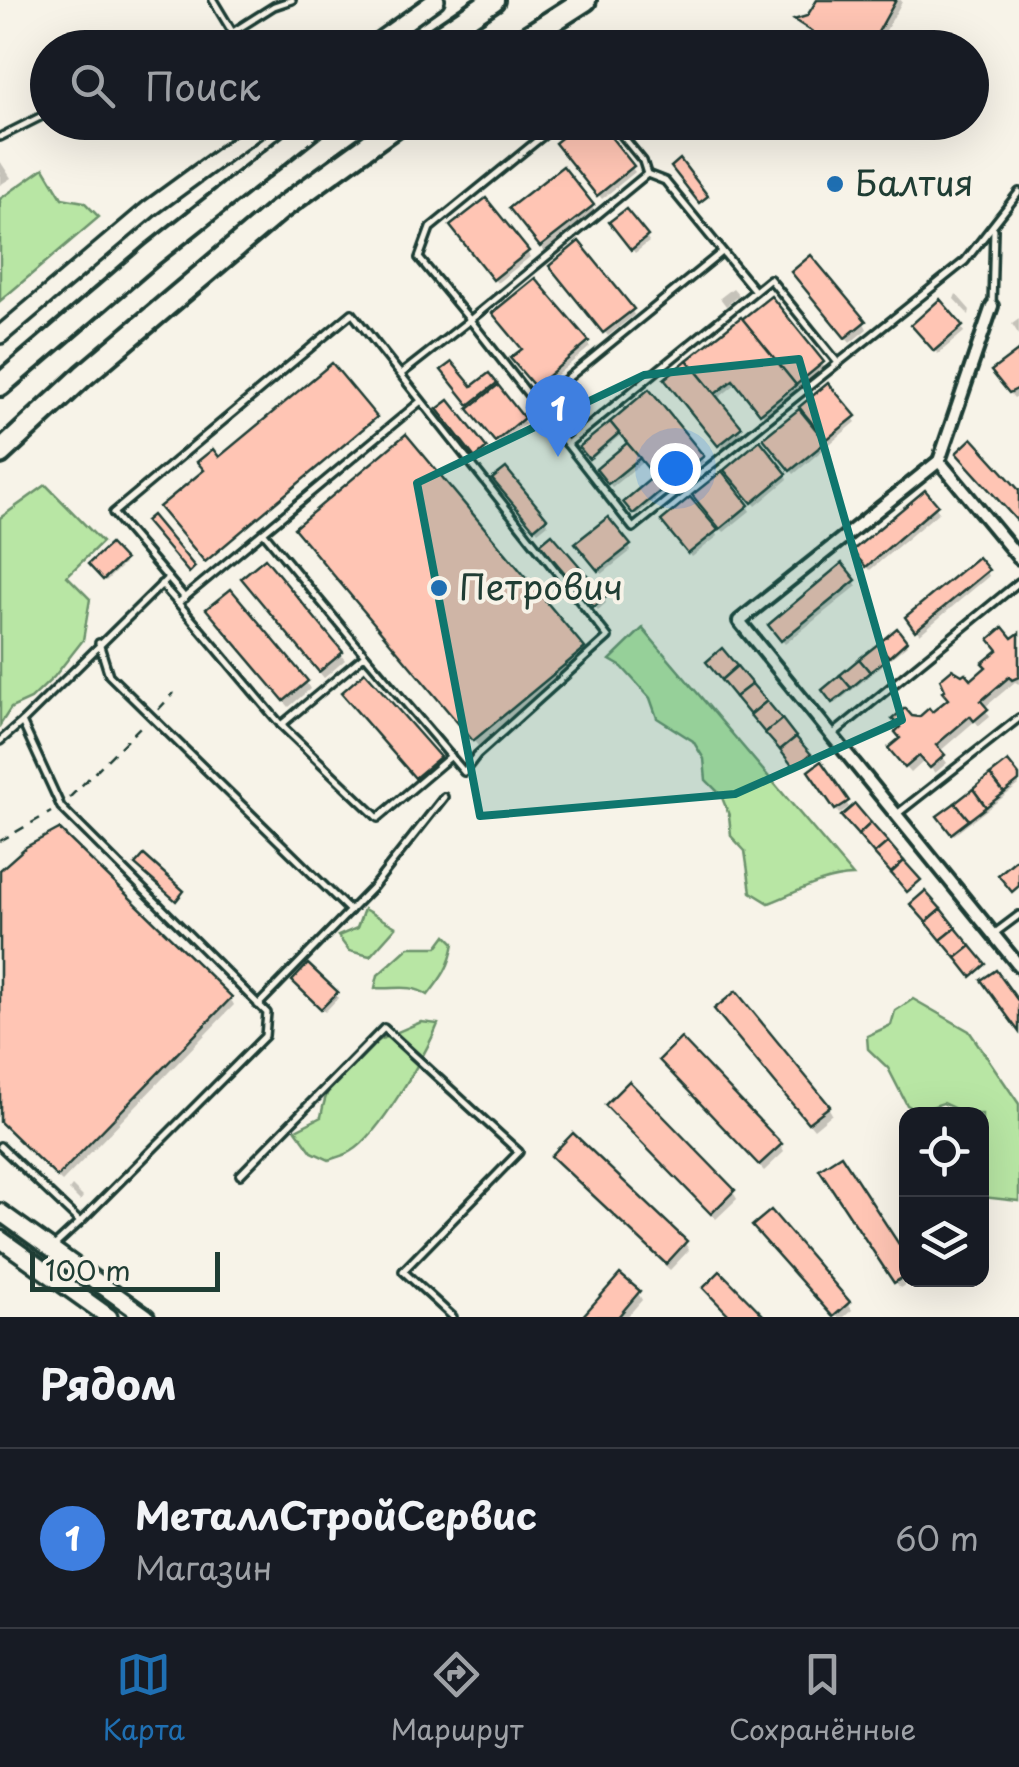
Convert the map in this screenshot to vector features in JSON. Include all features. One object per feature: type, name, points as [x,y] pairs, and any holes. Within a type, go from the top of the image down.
[{"type":"highway","points":[[449,30],[493,0]]},
{"type":"highway","points":[[538,30],[585,0]]},
{"type":"highway","points":[[0,385],[153,254],[296,140]]},
{"type":"highway","points":[[3,452],[83,376],[280,210],[375,140]]},
{"type":"street","points":[[394,30],[436,0]]},
{"type":"street","points":[[0,335],[149,209],[245,140]]},
{"type":"street","points":[[992,306],[939,461],[739,622],[1019,966]]},
{"type":"street","points":[[939,461],[1019,558]]},
{"type":"street","points":[[0,1212],[146,1317]]},
{"type":"street","points":[[0,1239],[107,1316]]},
{"type":"lane","points":[[213,0],[232,30]]},
{"type":"lane","points":[[236,30],[274,6],[292,0]]},
{"type":"lane","points":[[0,137],[30,122]]},
{"type":"lane","points":[[538,140],[430,228],[419,258],[633,528],[965,261],[1012,196],[1019,192]]},
{"type":"lane","points":[[625,140],[648,174],[665,181],[754,291]]},
{"type":"lane","points":[[401,374],[648,174]]},
{"type":"lane","points":[[992,306],[994,226]]},
{"type":"lane","points":[[536,404],[722,252]]},
{"type":"lane","points":[[567,444],[770,279],[838,363]]},
{"type":"lane","points":[[181,601],[168,578],[112,513],[352,313],[608,638],[477,755],[464,772],[263,532]]},
{"type":"lane","points":[[181,601],[422,401]]},
{"type":"lane","points":[[0,741],[168,578]]},
{"type":"lane","points":[[832,735],[1019,582]]},
{"type":"lane","points":[[162,584],[181,601],[282,726],[378,818],[450,756]]},
{"type":"lane","points":[[99,643],[109,675],[350,911]]},
{"type":"lane","points":[[282,726],[365,655]]},
{"type":"lane","points":[[897,814],[1019,718]]},
{"type":"lane","points":[[22,722],[60,807],[267,1013],[265,1036],[50,1250]]},
{"type":"lane","points":[[258,1004],[373,888],[444,797]]},
{"type":"lane","points":[[995,933],[1019,915]]},
{"type":"lane","points":[[240,1175],[384,1028],[519,1152],[404,1272],[453,1317]]},
{"type":"lane","points":[[0,1146],[80,1222]]},
{"type":"path","points":[[0,841],[60,807],[174,693]]},
{"type":"highlighted area","points":[[799,359],[902,720],[735,794],[480,816],[417,483],[644,375]]},
{"type":"green space","points":[[44,168],[62,198],[84,202],[99,217],[0,301],[0,199]]},
{"type":"green space","points":[[46,485],[102,542],[67,576],[90,599],[83,640],[54,677],[31,699],[11,708],[0,725],[0,518]]},
{"type":"green space","points":[[643,628],[853,876],[820,882],[769,903],[751,892],[745,851],[731,836],[729,815],[721,795],[706,780],[704,759],[693,741],[657,718],[650,698],[622,667],[610,660]]},
{"type":"green space","points":[[364,909],[396,927],[370,956],[349,951],[338,936],[357,928]]},
{"type":"green space","points":[[446,935],[454,943],[450,959],[428,995],[408,988],[375,988],[378,975],[409,947],[437,947]]},
{"type":"green space","points":[[913,999],[969,1031],[1019,1104],[1019,1201],[989,1198],[989,1107],[952,1107],[943,1103],[911,1107],[888,1068],[868,1049],[867,1036],[891,1025],[895,1011]]},
{"type":"green space","points":[[421,1022],[438,1024],[375,1129],[344,1155],[329,1160],[312,1152],[296,1130],[321,1117],[333,1079],[343,1066],[369,1046]]},
{"type":"building","points":[[817,0],[896,0],[879,30],[810,30],[794,20],[807,16]]},
{"type":"building","points":[[613,140],[634,166],[597,196],[555,143]]},
{"type":"building","points":[[680,159],[708,196],[699,203],[671,167]]},
{"type":"building","points":[[563,166],[594,205],[540,247],[509,208]]},
{"type":"building","points":[[486,198],[529,251],[493,280],[450,226]]},
{"type":"building","points":[[626,209],[648,236],[631,250],[609,222]]},
{"type":"building","points":[[579,241],[634,309],[603,333],[549,266]]},
{"type":"building","points":[[811,255],[866,321],[845,338],[791,272]]},
{"type":"building","points":[[535,278],[589,341],[535,387],[510,358],[522,349],[492,313]]},
{"type":"building","points":[[771,296],[824,362],[796,385],[742,319]]},
{"type":"building","points":[[940,299],[963,326],[934,351],[911,325]]},
{"type":"building","points":[[741,317],[796,385],[760,414],[733,380],[715,394],[687,360]]},
{"type":"building","points":[[1019,350],[1019,388],[1009,393],[991,371]]},
{"type":"building","points":[[687,360],[742,427],[718,446],[664,379]]},
{"type":"building","points":[[452,362],[472,386],[489,373],[497,383],[469,405],[441,370]]},
{"type":"building","points":[[332,363],[377,417],[205,562],[159,507],[204,470],[197,462],[213,449],[219,457]]},
{"type":"building","points":[[828,383],[856,416],[826,440],[799,407]]},
{"type":"building","points":[[498,385],[524,418],[495,442],[468,409]]},
{"type":"building","points":[[649,389],[704,456],[664,488],[610,422]]},
{"type":"building","points":[[449,400],[487,448],[475,458],[437,409]]},
{"type":"building","points":[[799,409],[826,442],[790,471],[763,438]]},
{"type":"building","points":[[610,422],[619,433],[589,459],[579,447]]},
{"type":"building","name":"Петрович","points":[[406,434],[585,648],[473,741],[294,528]]},
{"type":"building","points":[[972,438],[1019,490],[1019,523],[956,453]]},
{"type":"building","points":[[760,440],[787,474],[752,503],[724,470]]},
{"type":"building","points":[[627,443],[640,458],[608,484],[596,469]]},
{"type":"building","points":[[506,468],[547,518],[534,529],[492,479]]},
{"type":"building","points":[[722,471],[749,505],[720,529],[692,495]]},
{"type":"building","points":[[654,476],[664,488],[633,514],[623,502]]},
{"type":"building","points":[[925,490],[938,505],[866,567],[852,551]]},
{"type":"building","points":[[690,497],[718,530],[688,554],[661,521]]},
{"type":"building","points":[[152,515],[195,567],[189,573],[145,521]]},
{"type":"building","points":[[608,517],[631,545],[598,571],[575,543]]},
{"type":"building","points":[[552,534],[606,597],[594,607],[540,544]]},
{"type":"building","points":[[110,544],[125,560],[103,580],[88,564]]},
{"type":"building","points":[[978,557],[989,570],[915,631],[905,617]]},
{"type":"building","points":[[265,558],[343,652],[319,672],[241,578]]},
{"type":"building","points":[[842,563],[856,580],[781,641],[768,625]]},
{"type":"building","points":[[231,589],[308,681],[284,701],[206,609]]},
{"type":"building","points":[[1003,627],[1012,638],[1019,633],[1019,677],[1009,677],[981,701],[988,709],[974,721],[970,716],[936,745],[945,755],[930,768],[919,756],[905,768],[888,748],[900,738],[895,732],[900,727],[892,719],[905,708],[919,717],[948,699],[940,679],[952,669],[965,673],[971,680],[986,667],[982,663],[998,650],[989,639]]},
{"type":"building","points":[[897,628],[907,641],[889,657],[878,644]]},
{"type":"building","points":[[878,644],[889,657],[870,672],[859,659]]},
{"type":"building","points":[[722,648],[737,666],[721,680],[706,662]]},
{"type":"building","points":[[859,659],[870,672],[851,688],[840,675]]},
{"type":"building","points":[[737,666],[752,684],[735,697],[721,680]]},
{"type":"building","points":[[365,672],[440,757],[415,778],[341,693]]},
{"type":"building","points":[[840,675],[851,688],[832,703],[822,690]]},
{"type":"building","points":[[752,684],[767,701],[750,715],[735,697]]},
{"type":"building","points":[[767,701],[782,719],[765,733],[750,715]]},
{"type":"building","points":[[782,719],[796,737],[780,750],[765,733]]},
{"type":"building","points":[[796,737],[811,754],[794,768],[780,750]]},
{"type":"building","points":[[821,761],[849,801],[835,810],[808,771]]},
{"type":"building","points":[[1008,761],[1019,781],[1004,793],[990,775]]},
{"type":"building","points":[[990,775],[1004,793],[986,807],[973,789]]},
{"type":"building","points":[[973,789],[986,807],[969,820],[955,803]]},
{"type":"building","points":[[955,803],[969,820],[951,834],[937,816]]},
{"type":"building","points":[[855,804],[871,823],[858,835],[841,816]]},
{"type":"building","points":[[871,823],[888,842],[874,854],[858,835]]},
{"type":"building","points":[[59,829],[232,997],[57,1177],[0,1122],[0,870],[26,847]]},
{"type":"building","points":[[888,842],[904,861],[891,873],[874,854]]},
{"type":"building","points":[[144,855],[184,891],[176,901],[135,865]]},
{"type":"building","points":[[1019,857],[1019,886],[1012,892],[998,875]]},
{"type":"building","points":[[904,861],[921,880],[907,892],[891,873]]},
{"type":"building","points":[[925,891],[941,909],[926,922],[910,904]]},
{"type":"building","points":[[941,909],[956,928],[941,940],[926,922]]},
{"type":"building","points":[[956,928],[971,946],[956,958],[941,940]]},
{"type":"building","points":[[971,946],[986,964],[971,977],[956,958]]},
{"type":"building","points":[[308,964],[338,992],[321,1009],[292,981]]},
{"type":"building","points":[[996,970],[1019,1002],[1019,1032],[981,980]]},
{"type":"building","points":[[736,991],[830,1106],[808,1123],[714,1009]]},
{"type":"building","points":[[681,1038],[782,1144],[759,1165],[659,1060]]},
{"type":"building","points":[[629,1081],[735,1190],[711,1214],[605,1105]]},
{"type":"building","points":[[573,1133],[687,1241],[666,1264],[551,1156]]},
{"type":"building","points":[[841,1155],[899,1244],[899,1280],[894,1283],[819,1169]]},
{"type":"building","points":[[771,1210],[850,1302],[833,1317],[752,1226]]},
{"type":"building","points":[[720,1271],[765,1317],[731,1317],[703,1288]]},
{"type":"building","points":[[620,1274],[640,1291],[618,1317],[582,1317]]},
{"type":"place","name":"Балтия","points":[[835,184]]},
{"type":"place","name":"МеталлСтройСервис","points":[[558,457]]},
{"type":"place","name":"Петрович","points":[[439,588]]}]
